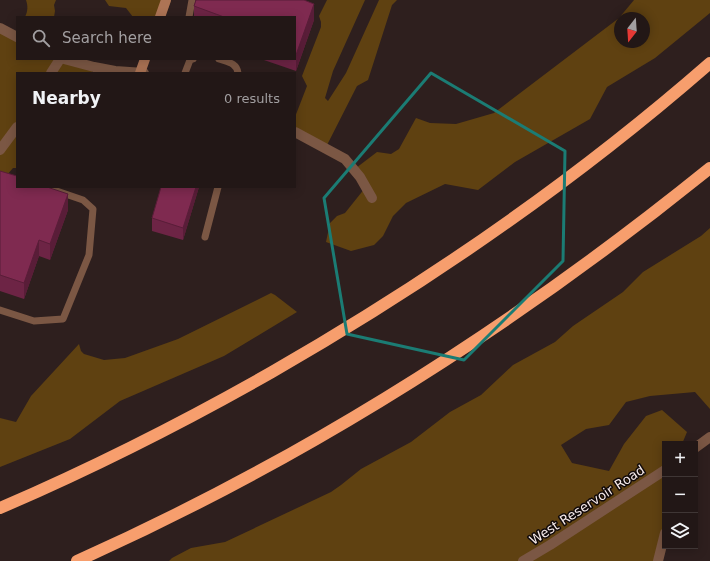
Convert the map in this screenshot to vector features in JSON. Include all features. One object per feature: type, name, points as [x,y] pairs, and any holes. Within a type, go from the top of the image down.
[{"type":"highway","points":[[0,508],[101,463],[182,422],[293,360],[377,309],[453,261],[534,203],[606,149],[710,64]]},
{"type":"highway","points":[[77,561],[181,511],[340,426],[492,329],[566,278],[639,224],[710,168]]},
{"type":"street","points":[[160,16],[166,0]]},
{"type":"street","points":[[0,28],[16,36]]},
{"type":"street","points":[[52,72],[59,60]]},
{"type":"street","points":[[68,60],[94,67],[140,72],[145,60]]},
{"type":"street","points":[[0,150],[16,128]]},
{"type":"street","points":[[296,133],[344,159],[360,176],[372,198]]},
{"type":"street","points":[[698,446],[710,437]]},
{"type":"street","name":"West Reservoir Road","points":[[523,561],[662,472]]},
{"type":"street","points":[[658,561],[662,545]]},
{"type":"lane","points":[[189,16],[192,0]]},
{"type":"lane","points":[[185,72],[190,60]]},
{"type":"lane","points":[[222,60],[234,64],[238,72]]},
{"type":"lane","points":[[0,310],[34,321],[63,320],[89,255],[93,209],[83,200],[48,188]]},
{"type":"lane","points":[[205,237],[218,188]]},
{"type":"highlighted area","points":[[431,73],[565,151],[563,261],[464,360],[347,334],[324,198]]},
{"type":"shaded area","points":[[26,0],[56,0],[54,5],[54,16],[26,16]]},
{"type":"shaded area","points":[[105,0],[171,0],[165,16],[132,16],[126,8],[109,6]]},
{"type":"shaded area","points":[[327,0],[365,0],[333,71],[325,98],[328,101],[346,73],[379,0],[397,0],[392,5],[368,80],[357,86],[325,149],[296,134],[296,114],[307,86],[302,76],[321,27],[319,16]]},
{"type":"shaded area","points":[[634,0],[710,0],[710,13],[655,58],[607,87],[590,119],[515,162],[478,190],[445,184],[406,203],[393,216],[383,236],[374,245],[351,251],[326,242],[330,223],[337,216],[345,213],[365,188],[356,168],[377,152],[391,154],[399,149],[416,118],[430,123],[456,124],[494,113],[614,22],[614,48],[650,48],[650,12],[624,12]]},
{"type":"shaded area","points":[[0,30],[16,33],[16,60],[62,60],[93,69],[92,72],[16,72],[16,168],[13,168],[0,183]]},
{"type":"shaded area","points":[[710,228],[710,409],[695,392],[650,396],[626,402],[609,425],[586,429],[561,445],[572,463],[609,471],[624,444],[646,416],[662,410],[687,432],[683,441],[662,441],[662,549],[659,561],[169,561],[191,548],[225,542],[331,492],[361,469],[411,442],[450,412],[481,395],[513,365],[555,342],[573,326],[623,292],[643,272],[701,236]]},
{"type":"shaded area","points":[[271,293],[297,312],[224,356],[120,401],[70,439],[0,467],[0,418],[16,422],[31,396],[79,344],[81,351],[84,354],[104,360],[125,358],[178,339]]},
{"type":"building","points":[[196,0],[304,0],[314,4],[296,55],[296,16],[221,16],[194,6]]},
{"type":"building","points":[[0,171],[16,176],[16,188],[50,188],[68,194],[50,244],[39,240],[24,283],[0,275]]},
{"type":"building","points":[[161,188],[196,188],[183,228],[152,218]]}]
